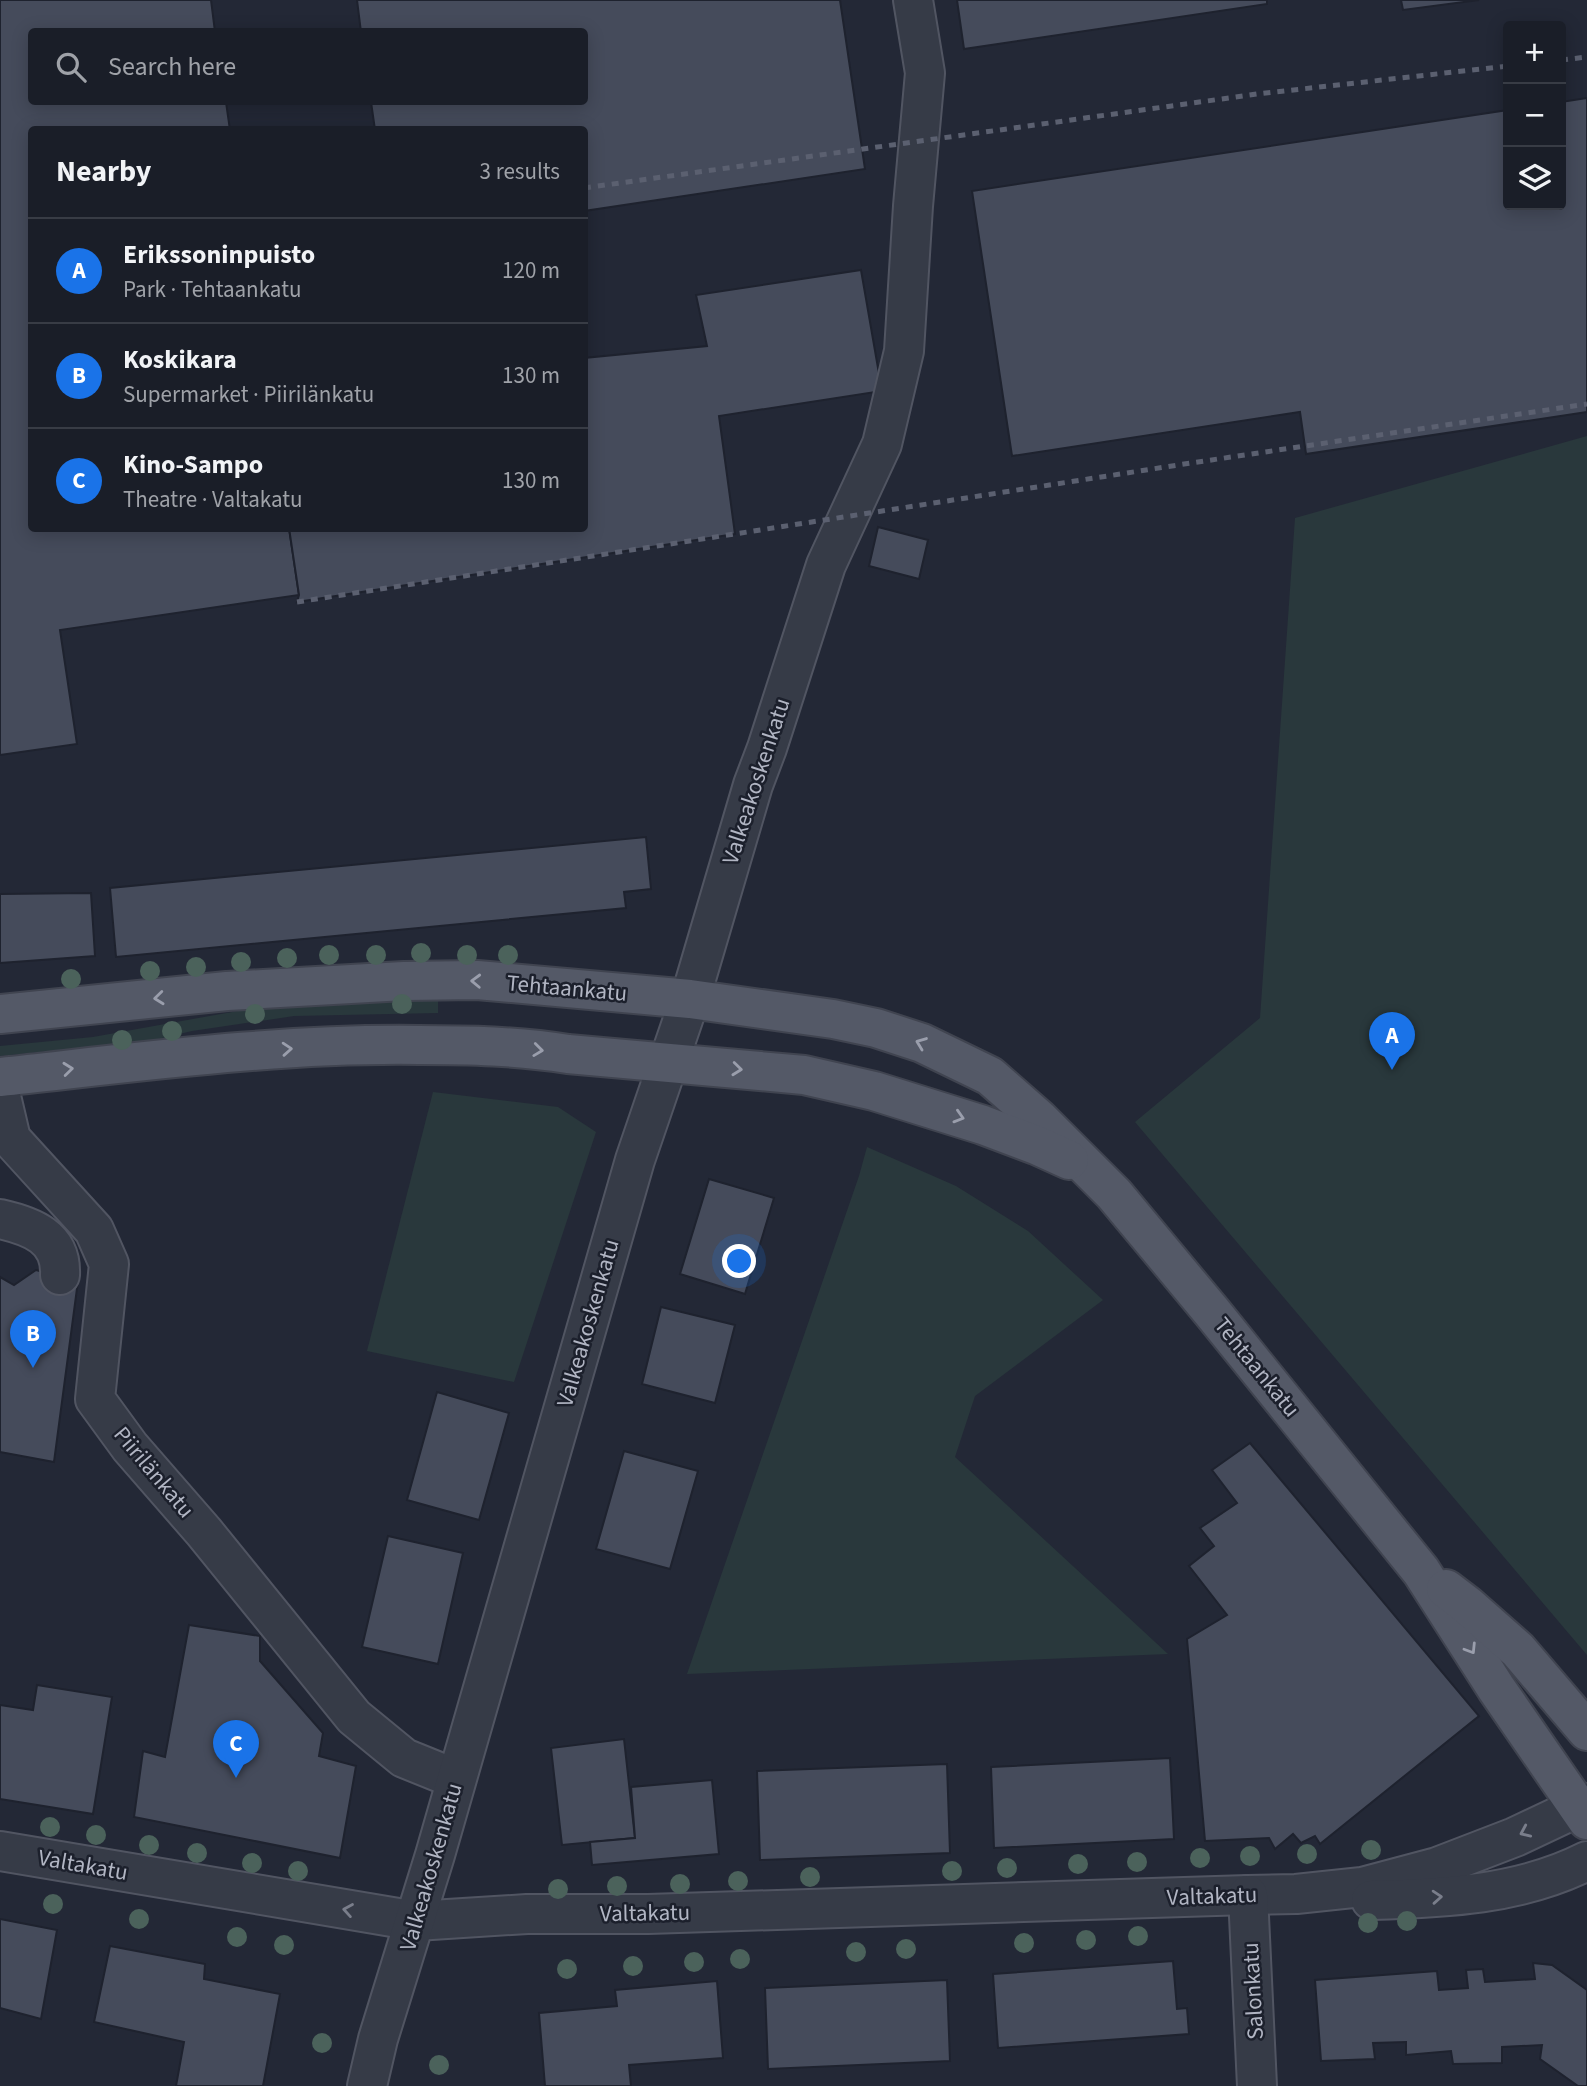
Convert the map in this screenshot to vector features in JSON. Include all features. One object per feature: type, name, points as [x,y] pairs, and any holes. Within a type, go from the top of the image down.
[{"type":"main road","name":"Tehtaankatu","points":[[0,1014],[227,991],[404,981],[477,980],[690,999],[833,1019],[876,1028],[922,1043],[990,1076],[1039,1119],[1114,1194],[1212,1311],[1422,1571],[1496,1688],[1584,1810]]},
{"type":"main road","name":"Tehtaankatu","points":[[0,1077],[218,1053],[357,1044],[533,1048],[568,1054],[804,1075],[874,1091],[983,1125],[1087,1168]]},
{"type":"main road","name":"Tehtaankatu","points":[[1422,1571],[1467,1605],[1518,1650],[1587,1731]]},
{"type":"street","name":"Valkeakoskenkatu","points":[[368,2086],[378,2039],[416,1921],[635,1160],[690,999],[753,785],[826,565],[882,444],[904,351],[925,73],[913,0]]},
{"type":"street","name":"Piirilänkatu","points":[[0,1092],[11,1139],[94,1230],[109,1264],[95,1399],[130,1447],[204,1532],[354,1717],[404,1758],[456,1780]]},
{"type":"street","points":[[0,1219],[21,1223],[48,1239],[57,1251],[61,1264],[60,1275]]},
{"type":"street","name":"Valtakatu","points":[[0,1852],[416,1921],[527,1914],[648,1914],[1296,1894],[1362,1887],[1437,1867],[1584,1810]]},
{"type":"street","name":"Valtakatu","points":[[1296,1894],[1371,1900],[1434,1898],[1489,1892],[1518,1886],[1587,1861]]},
{"type":"street","name":"Salonkatu","points":[[1248,1895],[1257,2086]]},
{"type":"shaded area","points":[[1587,436],[1587,1655],[1135,1122],[1260,1018],[1295,518]]},
{"type":"shaded area","points":[[438,993],[438,1013],[294,1016],[192,1031],[150,1041],[0,1056],[0,1046],[93,1037],[315,997]]},
{"type":"shaded area","points":[[433,1092],[558,1107],[596,1132],[514,1382],[367,1351]]},
{"type":"shaded area","points":[[867,1147],[956,1186],[1028,1231],[1103,1300],[975,1396],[955,1457],[1168,1654],[687,1674]]},
{"type":"building","points":[[0,0],[211,0],[214,28],[28,28],[28,105],[226,105],[229,126],[28,126],[28,532],[290,532],[299,595],[60,630],[77,744],[0,755]]},
{"type":"building","points":[[357,0],[840,0],[865,169],[588,210],[588,126],[374,126],[371,105],[588,105],[588,28],[360,28]]},
{"type":"building","points":[[957,0],[1267,0],[1267,4],[964,49]]},
{"type":"building","points":[[1401,0],[1479,0],[1403,10]]},
{"type":"building","points":[[1587,98],[1587,412],[1306,454],[1300,412],[1012,456],[972,191],[1503,111],[1503,210],[1566,210],[1566,101]]},
{"type":"building","points":[[861,270],[882,391],[719,416],[735,534],[297,602],[299,595],[290,532],[588,532],[588,358],[707,346],[696,295]]},
{"type":"building","points":[[878,527],[928,540],[919,579],[869,566]]},
{"type":"building","points":[[646,837],[651,889],[624,892],[626,908],[116,957],[110,888]]},
{"type":"building","points":[[91,893],[95,956],[0,963],[0,894]]},
{"type":"building","points":[[709,1179],[774,1198],[745,1294],[680,1274]]},
{"type":"building","points":[[36,1270],[78,1281],[54,1462],[0,1452],[0,1277],[14,1285]]},
{"type":"building","points":[[661,1307],[735,1325],[715,1403],[642,1384]]},
{"type":"building","points":[[437,1392],[509,1413],[479,1520],[407,1500]]},
{"type":"building","points":[[1250,1443],[1479,1716],[1320,1844],[1315,1836],[1301,1843],[1293,1834],[1275,1849],[1269,1838],[1205,1841],[1187,1639],[1227,1615],[1189,1566],[1214,1546],[1200,1528],[1237,1503],[1212,1470]]},
{"type":"building","points":[[624,1451],[698,1471],[670,1569],[596,1549]]},
{"type":"building","points":[[388,1536],[463,1553],[438,1664],[362,1647]]},
{"type":"building","points":[[189,1625],[260,1636],[260,1661],[323,1733],[319,1756],[356,1766],[340,1858],[134,1817],[143,1751],[165,1757]]},
{"type":"building","points":[[37,1685],[112,1697],[93,1814],[0,1799],[0,1705],[33,1710]]},
{"type":"building","points":[[624,1739],[635,1838],[562,1845],[551,1748]]},
{"type":"building","points":[[1170,1758],[1174,1839],[994,1848],[991,1767]]},
{"type":"building","points":[[947,1764],[950,1853],[760,1860],[757,1771]]},
{"type":"building","points":[[712,1780],[719,1854],[592,1865],[590,1842],[635,1838],[631,1787]]},
{"type":"building","points":[[0,1919],[57,1930],[41,2019],[0,2008]]},
{"type":"building","points":[[110,1946],[205,1964],[204,1979],[280,1994],[263,2086],[176,2086],[184,2042],[94,2022]]},
{"type":"building","points":[[1173,1961],[1177,2009],[1187,2008],[1189,2034],[998,2048],[993,1974]]},
{"type":"building","points":[[1533,1963],[1552,1965],[1587,1990],[1587,2086],[1578,2086],[1540,2059],[1542,2045],[1502,2047],[1502,2063],[1453,2064],[1451,2051],[1406,2055],[1406,2042],[1373,2043],[1375,2059],[1321,2061],[1315,1980],[1437,1971],[1439,1990],[1468,1988],[1466,1970],[1483,1969],[1485,1982],[1535,1979]]},
{"type":"building","points":[[947,1980],[950,2061],[768,2069],[765,1988]]},
{"type":"building","points":[[717,1981],[723,2058],[629,2065],[631,2086],[545,2086],[539,2013],[617,2006],[615,1990]]},
{"type":"railway","points":[[1566,59],[1587,57]]},
{"type":"railway","points":[[588,187],[1257,94],[1503,67]]},
{"type":"railway","points":[[297,602],[1587,404]]},
{"type":"place","name":"Erikssoninpuisto","points":[[1392,1070]]},
{"type":"place","name":"Koskikara","points":[[33,1368]]},
{"type":"place","name":"Kino-Sampo","points":[[236,1778]]}]
